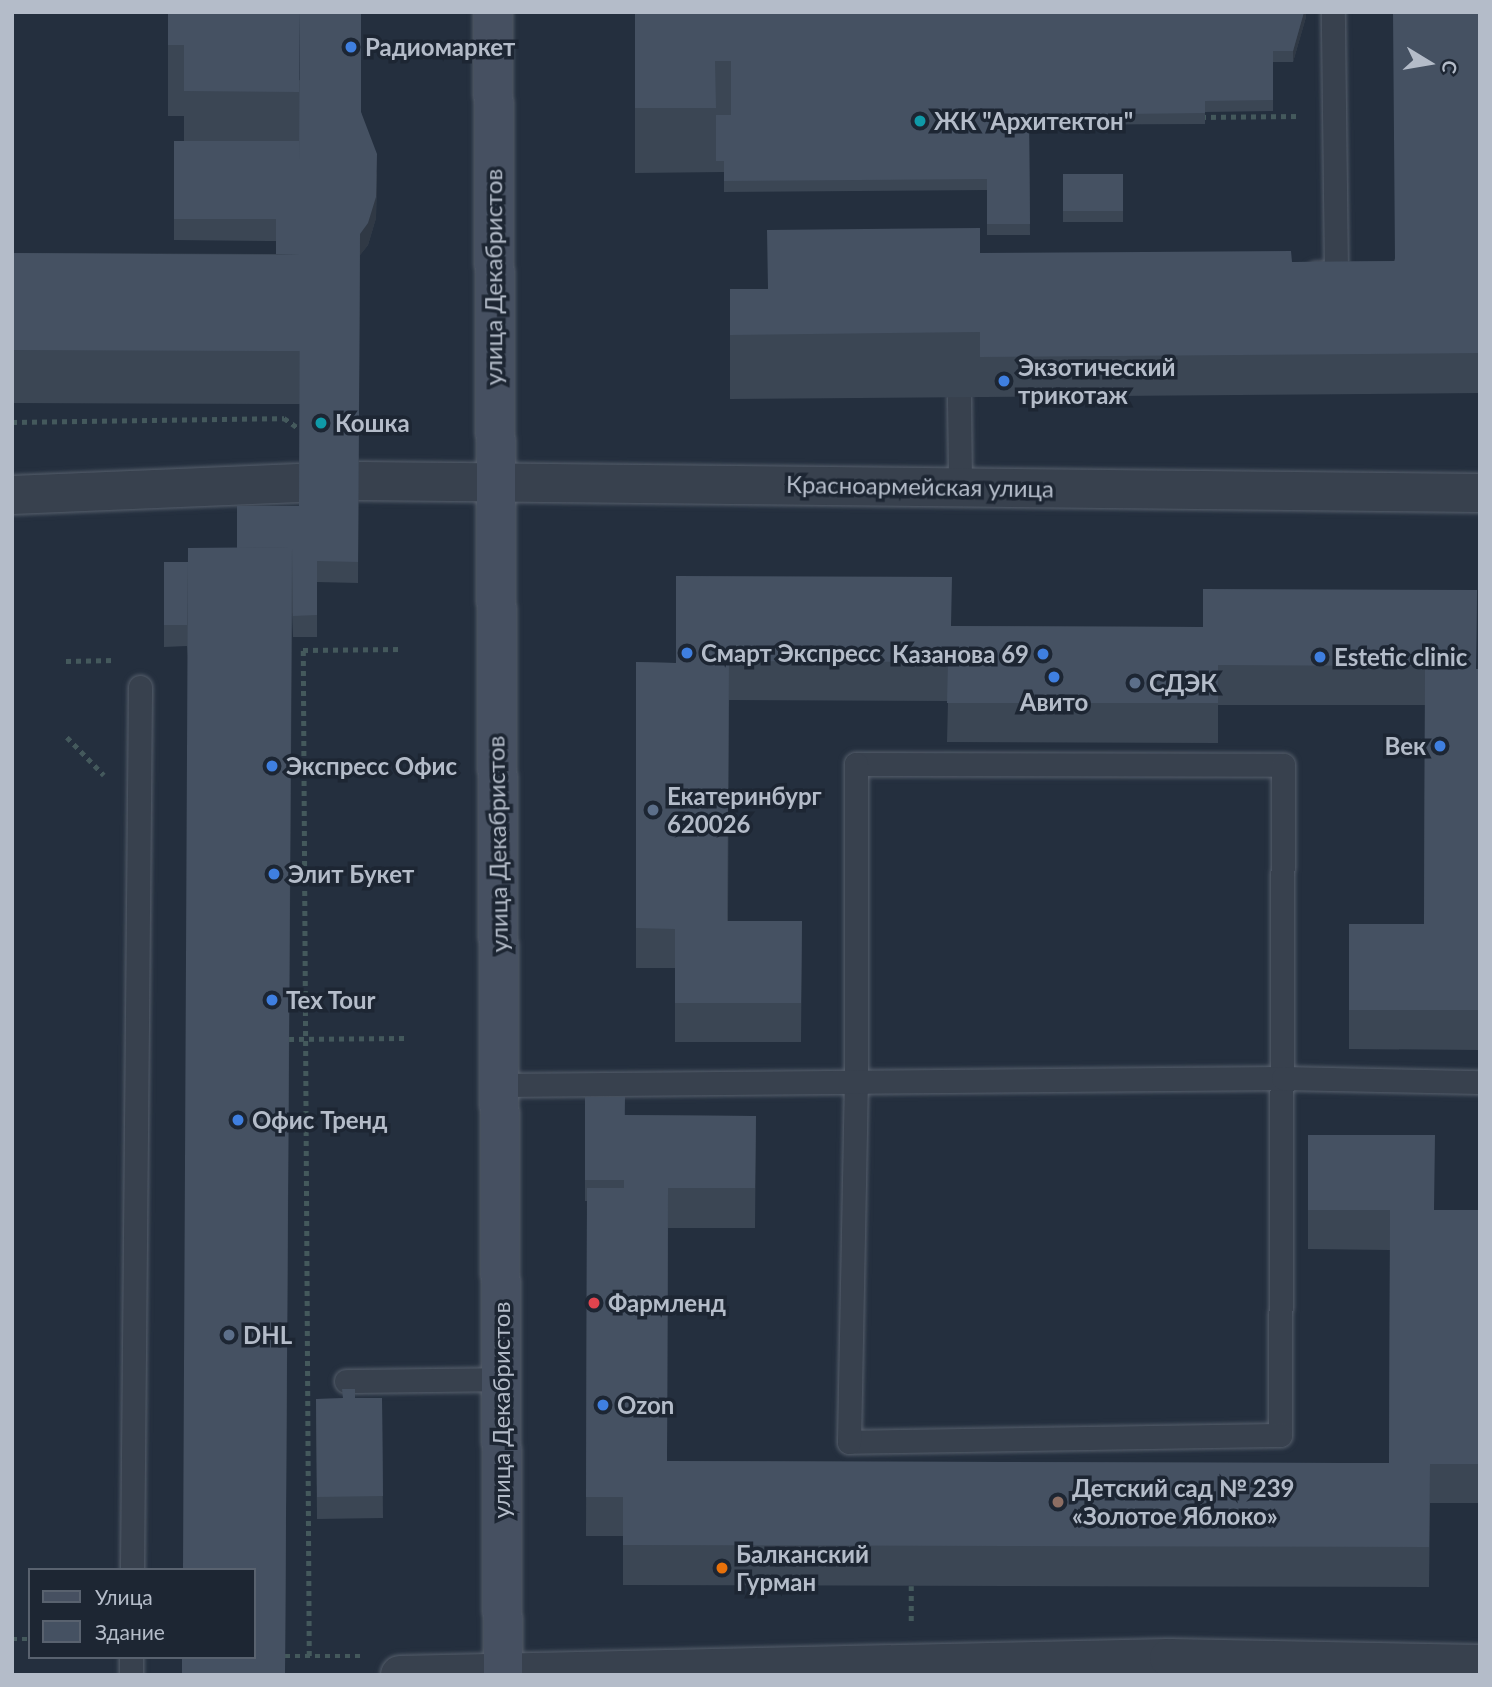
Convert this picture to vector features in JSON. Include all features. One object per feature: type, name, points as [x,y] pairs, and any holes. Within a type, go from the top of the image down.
[{"type":"main road","name":"улица Декабристов","points":[[493,12],[503,1674]]},
{"type":"street","name":"Красноармейская улица","points":[[359,481],[1480,493]]},
{"type":"street","points":[[12,495],[299,483]]},
{"type":"street","points":[[386,1666],[503,1674],[1480,1664]]},
{"type":"lane","points":[[1294,273],[1336,273],[1333,12]]},
{"type":"lane","points":[[960,398],[960,486]]},
{"type":"lane","points":[[132,1568],[139,687]]},
{"type":"lane","points":[[856,764],[1283,765],[1283,1078],[1280,1435],[849,1442],[856,1082],[856,764]]},
{"type":"lane","points":[[500,1085],[1283,1078],[1480,1082]]},
{"type":"lane","points":[[346,1381],[501,1379]]},
{"type":"path","points":[[1193,117],[1334,116]]},
{"type":"path","points":[[12,422],[285,418],[300,429]]},
{"type":"path","points":[[309,1656],[303,650],[402,649]]},
{"type":"path","points":[[66,661],[119,659]]},
{"type":"path","points":[[67,737],[86,755]]},
{"type":"path","points":[[289,1039],[405,1038]]},
{"type":"path","points":[[285,1656],[309,1656],[386,1666]]},
{"type":"building","points":[[168,12],[300,12],[299,92],[184,91],[184,45],[168,45]]},
{"type":"building","points":[[300,12],[361,12],[361,112],[377,154],[376,197],[368,223],[360,234],[358,562],[317,561],[317,615],[293,616],[292,547],[237,548],[237,506],[299,506],[300,255],[276,254],[276,219],[174,219],[174,141],[299,141],[299,163]]},
{"type":"building","points":[[635,12],[731,12],[731,61],[715,61],[716,108],[635,108]]},
{"type":"building","name":"ЖК \"Архитектон\"","points":[[731,12],[1304,12],[1293,51],[1273,51],[1273,100],[1205,101],[1205,113],[1029,115],[1030,224],[987,224],[987,179],[724,181],[724,161],[716,161],[716,115],[731,115]]},
{"type":"building","points":[[1393,12],[1480,12],[1480,353],[980,357],[980,253],[1291,251],[1292,262],[1395,261]]},
{"type":"building","points":[[1063,174],[1123,174],[1123,211],[1063,211]]},
{"type":"building","points":[[980,228],[980,332],[730,335],[730,289],[768,289],[767,230]]},
{"type":"building","points":[[12,253],[300,255],[300,351],[12,350]]},
{"type":"building","points":[[292,547],[285,1675],[182,1675],[182,1659],[256,1659],[256,1568],[183,1568],[188,548]]},
{"type":"building","points":[[164,562],[188,562],[187,625],[164,625]]},
{"type":"building","points":[[676,576],[952,577],[951,626],[1203,627],[1203,589],[1477,590],[1476,669],[1480,669],[1480,1010],[1349,1010],[1349,924],[1424,924],[1425,666],[1218,665],[1218,703],[947,703],[948,662],[729,661],[727,921],[802,921],[801,1003],[675,1003],[675,929],[636,928],[636,662],[676,663]]},
{"type":"building","points":[[585,1097],[625,1097],[624,1180],[585,1180]]},
{"type":"building","points":[[624,1115],[756,1116],[755,1188],[668,1188],[667,1461],[1389,1463],[1390,1210],[1308,1210],[1308,1135],[1435,1135],[1434,1210],[1480,1210],[1480,1464],[1430,1464],[1429,1547],[623,1545],[623,1497],[586,1497],[587,1188],[624,1188]]},
{"type":"building","points":[[342,1389],[355,1389],[355,1398],[382,1398],[383,1496],[317,1497],[316,1399],[343,1398]]},
{"type":"place","name":"Радиомаркет","points":[[351,47]]},
{"type":"place","name":"ЖК \"Архитектон\"","points":[[920,121]]},
{"type":"place","name":"Экзотический трикотаж","points":[[1004,381]]},
{"type":"place","name":"Кошка","points":[[321,423]]},
{"type":"place","name":"Смарт Экспресс","points":[[687,653]]},
{"type":"place","name":"Казанова 69","points":[[1043,654]]},
{"type":"place","name":"Estetic clinic","points":[[1320,657]]},
{"type":"place","name":"Авито","points":[[1054,677]]},
{"type":"place","name":"СДЭК","points":[[1135,683]]},
{"type":"place","name":"Век","points":[[1440,746]]},
{"type":"place","name":"Экспресс Офис","points":[[272,766]]},
{"type":"place","name":"Екатеринбург 620026","points":[[653,810]]},
{"type":"place","name":"Элит Букет","points":[[274,874]]},
{"type":"place","name":"Tex Tour","points":[[272,1000]]},
{"type":"place","name":"Офис Тренд","points":[[238,1120]]},
{"type":"place","name":"Фармленд","points":[[594,1303]]},
{"type":"place","name":"DHL","points":[[229,1335]]},
{"type":"place","name":"Ozon","points":[[603,1405]]},
{"type":"place","name":"Детский сад № 239 «Золотое Яблоко»","points":[[1058,1502]]},
{"type":"place","name":"Балканский Гурман","points":[[722,1568]]}]
